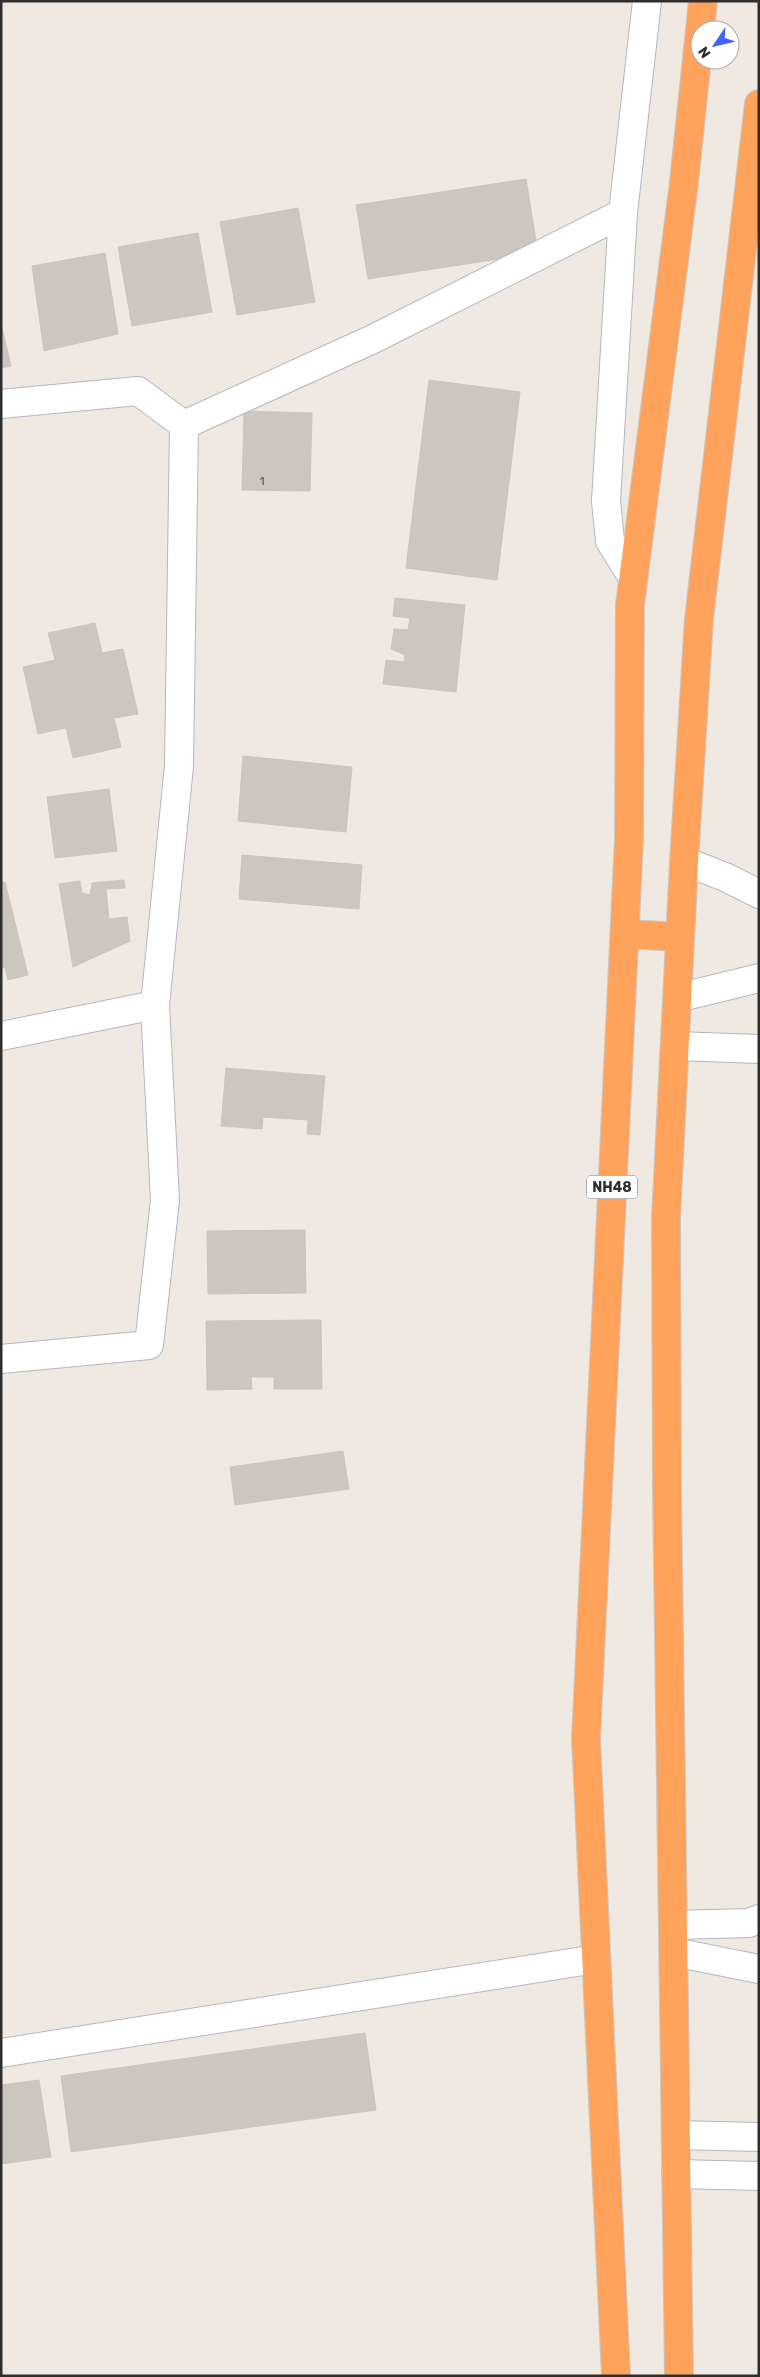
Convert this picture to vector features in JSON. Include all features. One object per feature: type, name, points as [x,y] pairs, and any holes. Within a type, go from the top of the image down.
[{"type":"highway","name":"NH48","points":[[616,2376],[586,1738],[629,838],[630,605],[684,182],[703,1]]},
{"type":"highway","points":[[679,2376],[667,1488],[666,1218],[684,861],[699,619],[759,104]]},
{"type":"highway","points":[[624,934],[680,937]]},
{"type":"street","points":[[633,578],[610,542],[606,502],[623,213],[647,1]]},
{"type":"street","points":[[184,425],[373,339],[623,213]]},
{"type":"street","points":[[1,404],[138,391],[184,425]]},
{"type":"street","points":[[1,1359],[149,1346],[165,1200],[155,1005],[179,766],[184,425]]},
{"type":"street","points":[[684,861],[725,877],[759,894]]},
{"type":"street","points":[[677,998],[759,978]]},
{"type":"street","points":[[1,1036],[155,1005]]},
{"type":"street","points":[[675,1046],[759,1049]]},
{"type":"street","points":[[674,1925],[749,1923],[759,1919]]},
{"type":"street","points":[[674,1952],[759,1970]]},
{"type":"street","points":[[1,2053],[596,1959]]},
{"type":"street","points":[[676,2135],[759,2137]]},
{"type":"street","points":[[676,2174],[759,2176]]},
{"type":"building","points":[[526,179],[538,253],[368,279],[356,205]]},
{"type":"building","points":[[298,208],[315,302],[237,315],[220,222]]},
{"type":"building","points":[[198,233],[212,312],[132,326],[118,247]]},
{"type":"building","points":[[105,253],[118,334],[44,351],[32,266]]},
{"type":"building","points":[[1,324],[11,366],[1,368]]},
{"type":"building","points":[[429,380],[520,392],[497,580],[406,568]]},
{"type":"building","points":[[244,411],[312,413],[310,491],[242,490]]},
{"type":"building","points":[[395,598],[465,605],[456,692],[383,684],[386,660],[404,662],[405,655],[391,649],[394,629],[408,630],[410,618],[393,616]]},
{"type":"building","points":[[95,623],[102,653],[123,649],[138,714],[114,718],[121,747],[73,758],[66,728],[38,734],[23,667],[55,660],[48,633]]},
{"type":"building","points":[[243,756],[352,767],[346,832],[238,821]]},
{"type":"building","points":[[109,789],[117,851],[55,858],[47,797]]},
{"type":"building","points":[[242,855],[362,865],[359,909],[239,899]]},
{"type":"building","points":[[124,880],[125,888],[106,889],[109,919],[127,917],[130,941],[73,967],[59,884],[80,881],[82,893],[90,895],[92,883]]},
{"type":"building","points":[[5,882],[28,975],[8,980],[5,967],[1,968],[1,883]]},
{"type":"building","points":[[226,1068],[325,1076],[320,1135],[307,1134],[308,1120],[263,1117],[262,1129],[221,1126]]},
{"type":"building","points":[[305,1230],[306,1293],[208,1294],[207,1231]]},
{"type":"building","points":[[321,1320],[322,1389],[274,1389],[274,1377],[251,1377],[252,1389],[207,1390],[206,1321]]},
{"type":"building","points":[[343,1451],[349,1489],[235,1505],[230,1467]]},
{"type":"building","points":[[365,2033],[376,2110],[71,2152],[61,2076]]},
{"type":"building","points":[[39,2080],[51,2157],[1,2164],[1,2085]]}]
